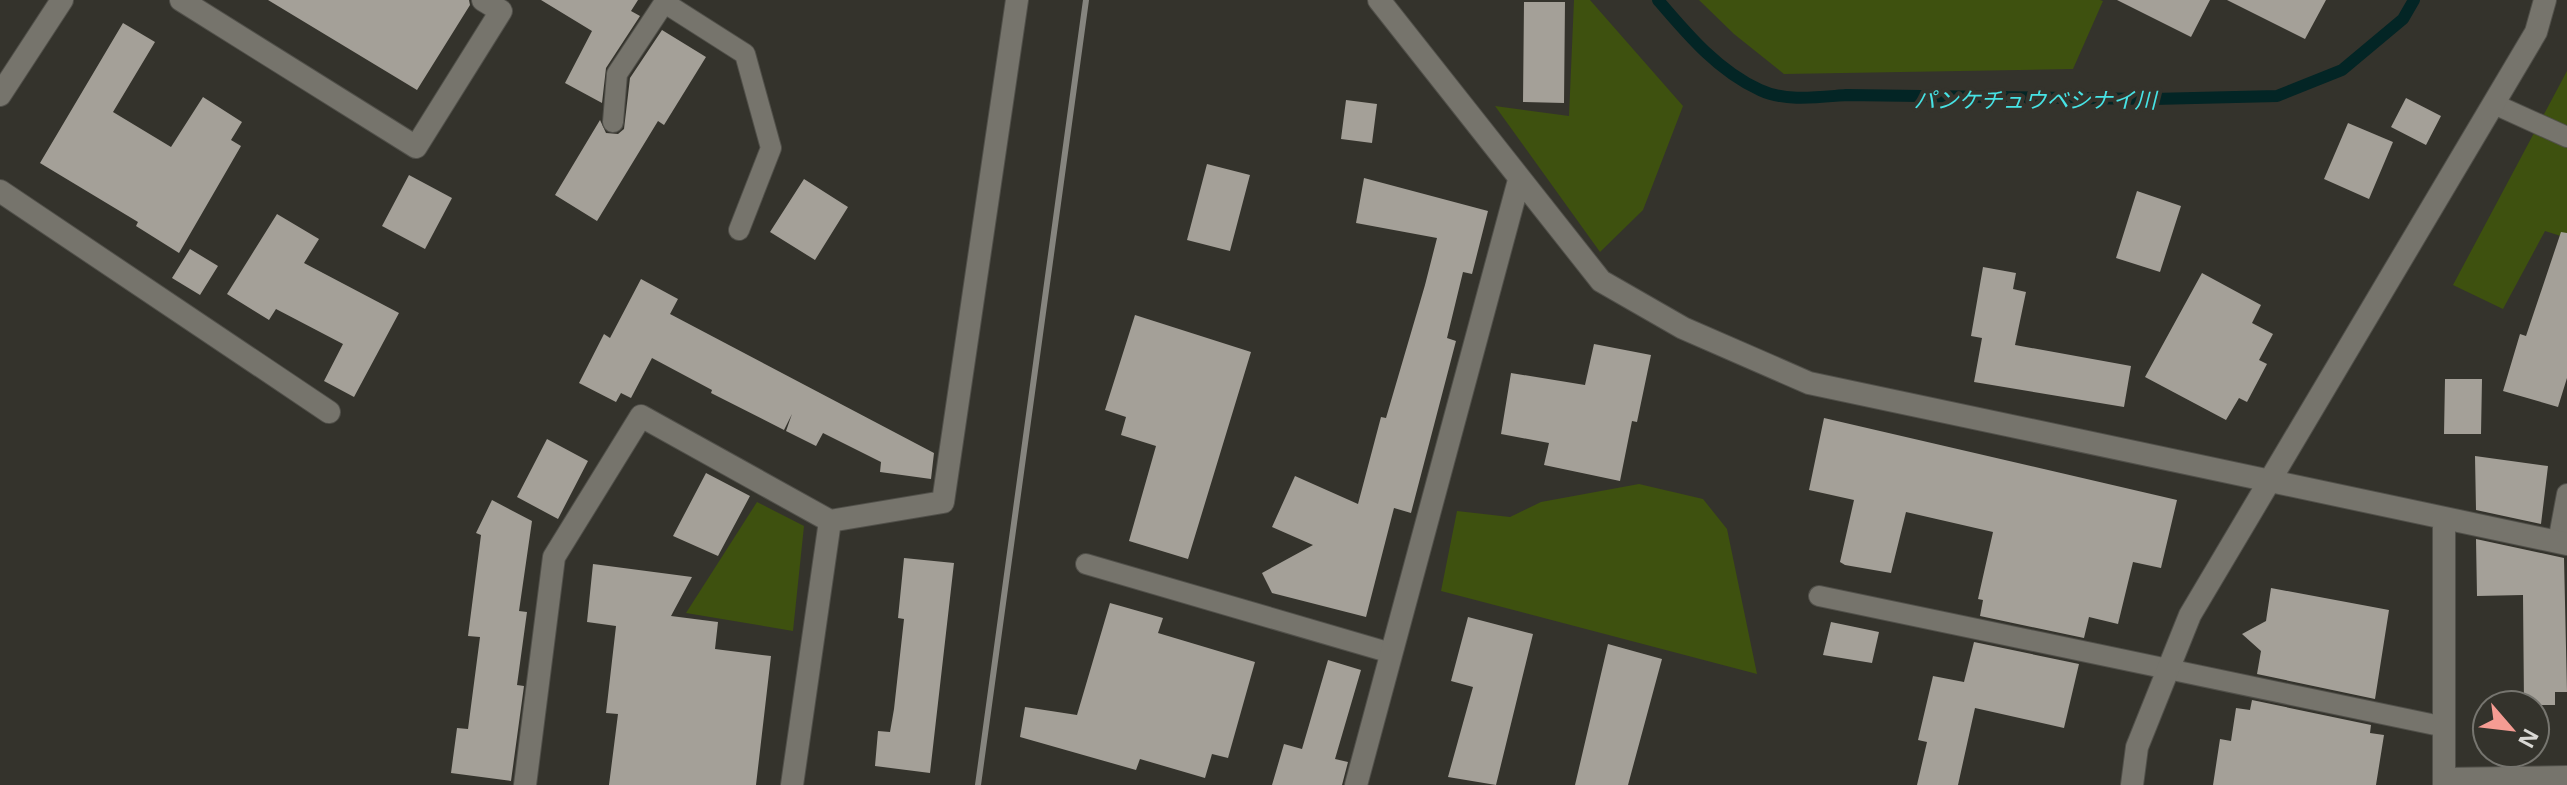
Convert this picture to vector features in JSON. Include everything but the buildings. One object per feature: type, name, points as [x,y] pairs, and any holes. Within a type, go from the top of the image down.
[{"type":"street","points":[[181,0],[416,147],[501,11],[483,0]]},
{"type":"street","points":[[525,785],[554,557],[641,416],[830,521],[943,502],[1017,0]]},
{"type":"street","points":[[1379,0],[1601,281],[1683,328],[1809,383],[2562,543]]},
{"type":"street","points":[[2132,785],[2137,747],[2190,615],[2272,482],[2536,32],[2545,0]]},
{"type":"street","points":[[0,95],[55,3]]},
{"type":"street","points":[[1356,785],[1519,180]]},
{"type":"street","points":[[0,191],[329,412]]},
{"type":"street","points":[[2444,518],[2444,782],[2567,777]]},
{"type":"street","points":[[792,785],[830,521]]},
{"type":"lane","points":[[613,122],[617,74],[666,1],[745,54],[771,148],[739,230]]},
{"type":"lane","points":[[2494,104],[2567,137]]},
{"type":"lane","points":[[2562,543],[2567,494]]},
{"type":"lane","points":[[1086,564],[1391,653]]},
{"type":"lane","points":[[1819,596],[2445,727]]},
{"type":"green space","points":[[1574,0],[1590,0],[1683,106],[1643,210],[1600,252],[1495,106],[1569,116]]},
{"type":"green space","points":[[1699,0],[2103,1],[2073,69],[1784,74],[1734,34]]},
{"type":"green space","points":[[2567,71],[2567,238],[2545,231],[2503,309],[2453,285]]},
{"type":"green space","points":[[1639,484],[1703,499],[1727,529],[1757,674],[1441,591],[1457,511],[1510,517],[1541,502]]},
{"type":"green space","points":[[757,502],[804,526],[793,631],[686,613]]},
{"type":"waterway","name":"パンケチュウベシナイ川","points":[[1658,0],[1692,38],[1730,73],[1770,94],[1802,98],[1846,95],[2153,99],[2277,96],[2342,70],[2403,19],[2414,0]]},
{"type":"railway","points":[[978,785],[1086,0]]}]
